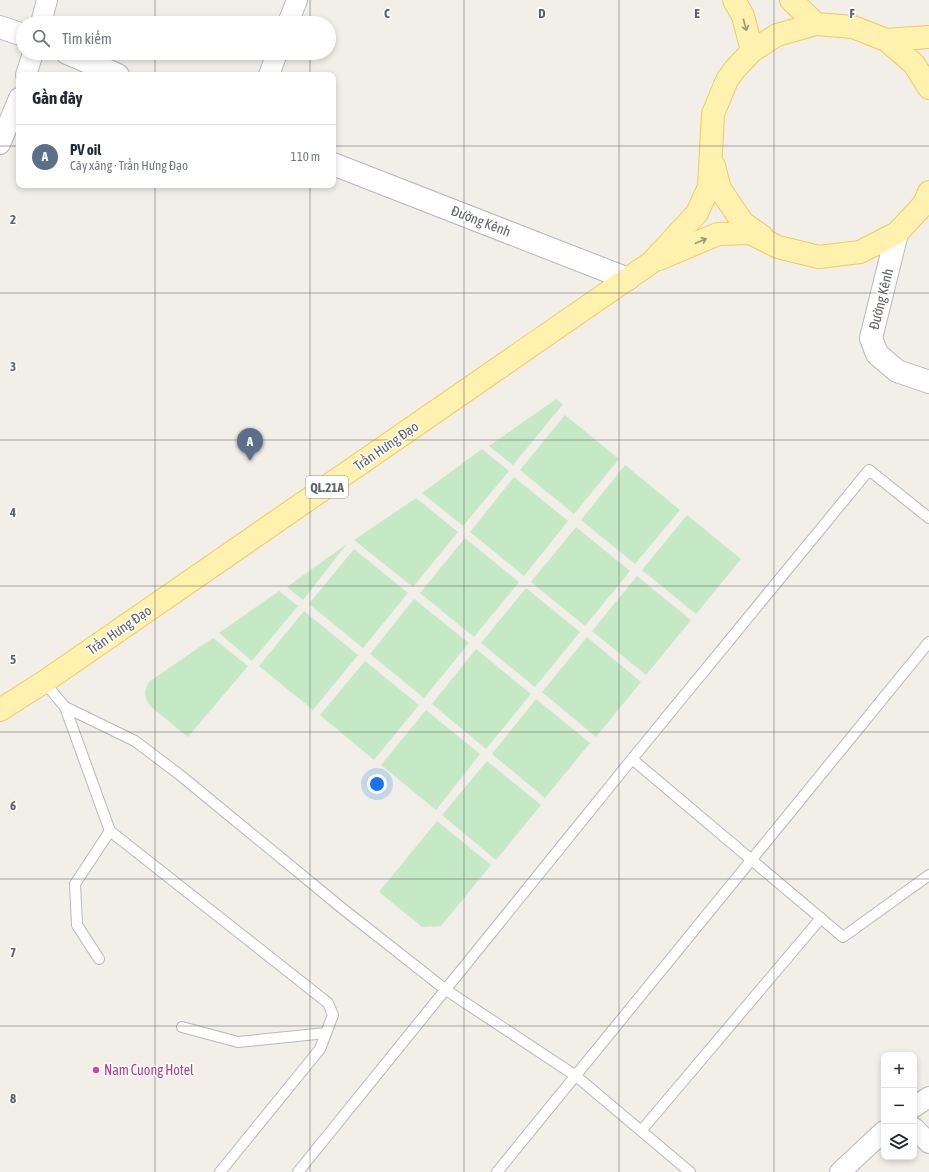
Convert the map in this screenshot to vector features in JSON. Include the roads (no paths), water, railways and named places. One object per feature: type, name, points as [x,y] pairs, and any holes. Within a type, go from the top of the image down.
[{"type":"main road","points":[[734,0],[743,16],[752,51]]},
{"type":"main road","points":[[792,0],[816,24]]},
{"type":"main road","points":[[652,262],[697,213],[709,187],[713,114],[724,87],[734,69],[752,51],[777,35],[816,24],[853,27],[886,40],[914,64],[929,88]]},
{"type":"main road","points":[[886,40],[929,37]]},
{"type":"main road","points":[[710,152],[720,189],[743,223],[778,247]]},
{"type":"main road","points":[[652,262],[718,234],[750,233],[778,247],[819,257],[860,252],[896,233],[924,204],[929,192]]},
{"type":"main road","name":"Trần Hưng Đạo","points":[[0,710],[44,682],[652,262]]},
{"type":"street","points":[[43,16],[47,0]]},
{"type":"street","points":[[291,16],[297,0]]},
{"type":"street","points":[[0,27],[16,33]]},
{"type":"street","points":[[27,72],[31,60]]},
{"type":"street","points":[[83,60],[111,72]]},
{"type":"street","points":[[270,72],[274,60]]},
{"type":"street","points":[[0,144],[16,105]]},
{"type":"street","name":"Đường Kênh","points":[[336,165],[628,279]]},
{"type":"street","name":"Đường Kênh","points":[[896,233],[871,338],[877,354],[897,370],[929,382]]},
{"type":"street","points":[[917,1105],[929,1097]]},
{"type":"street","points":[[917,1131],[929,1143]]},
{"type":"street","points":[[840,1172],[881,1135]]},
{"type":"lane","points":[[298,1172],[632,759],[869,470],[929,518]]},
{"type":"lane","points":[[497,1172],[929,642]]},
{"type":"lane","points":[[44,682],[65,707],[110,831],[328,1003],[333,1015],[320,1049],[220,1172]]},
{"type":"lane","points":[[65,707],[134,741],[180,775],[343,909],[446,990],[576,1076],[690,1172]]},
{"type":"lane","points":[[632,759],[843,936],[929,874]]},
{"type":"lane","points":[[99,959],[77,926],[75,884],[110,831]]},
{"type":"lane","points":[[641,1130],[821,918]]},
{"type":"lane","points":[[182,1027],[238,1042],[326,1033]]},
{"type":"place","name":"PV oil","points":[[250,461]]},
{"type":"place","name":"Nam Cuong Hotel","points":[[96,1070]]}]
